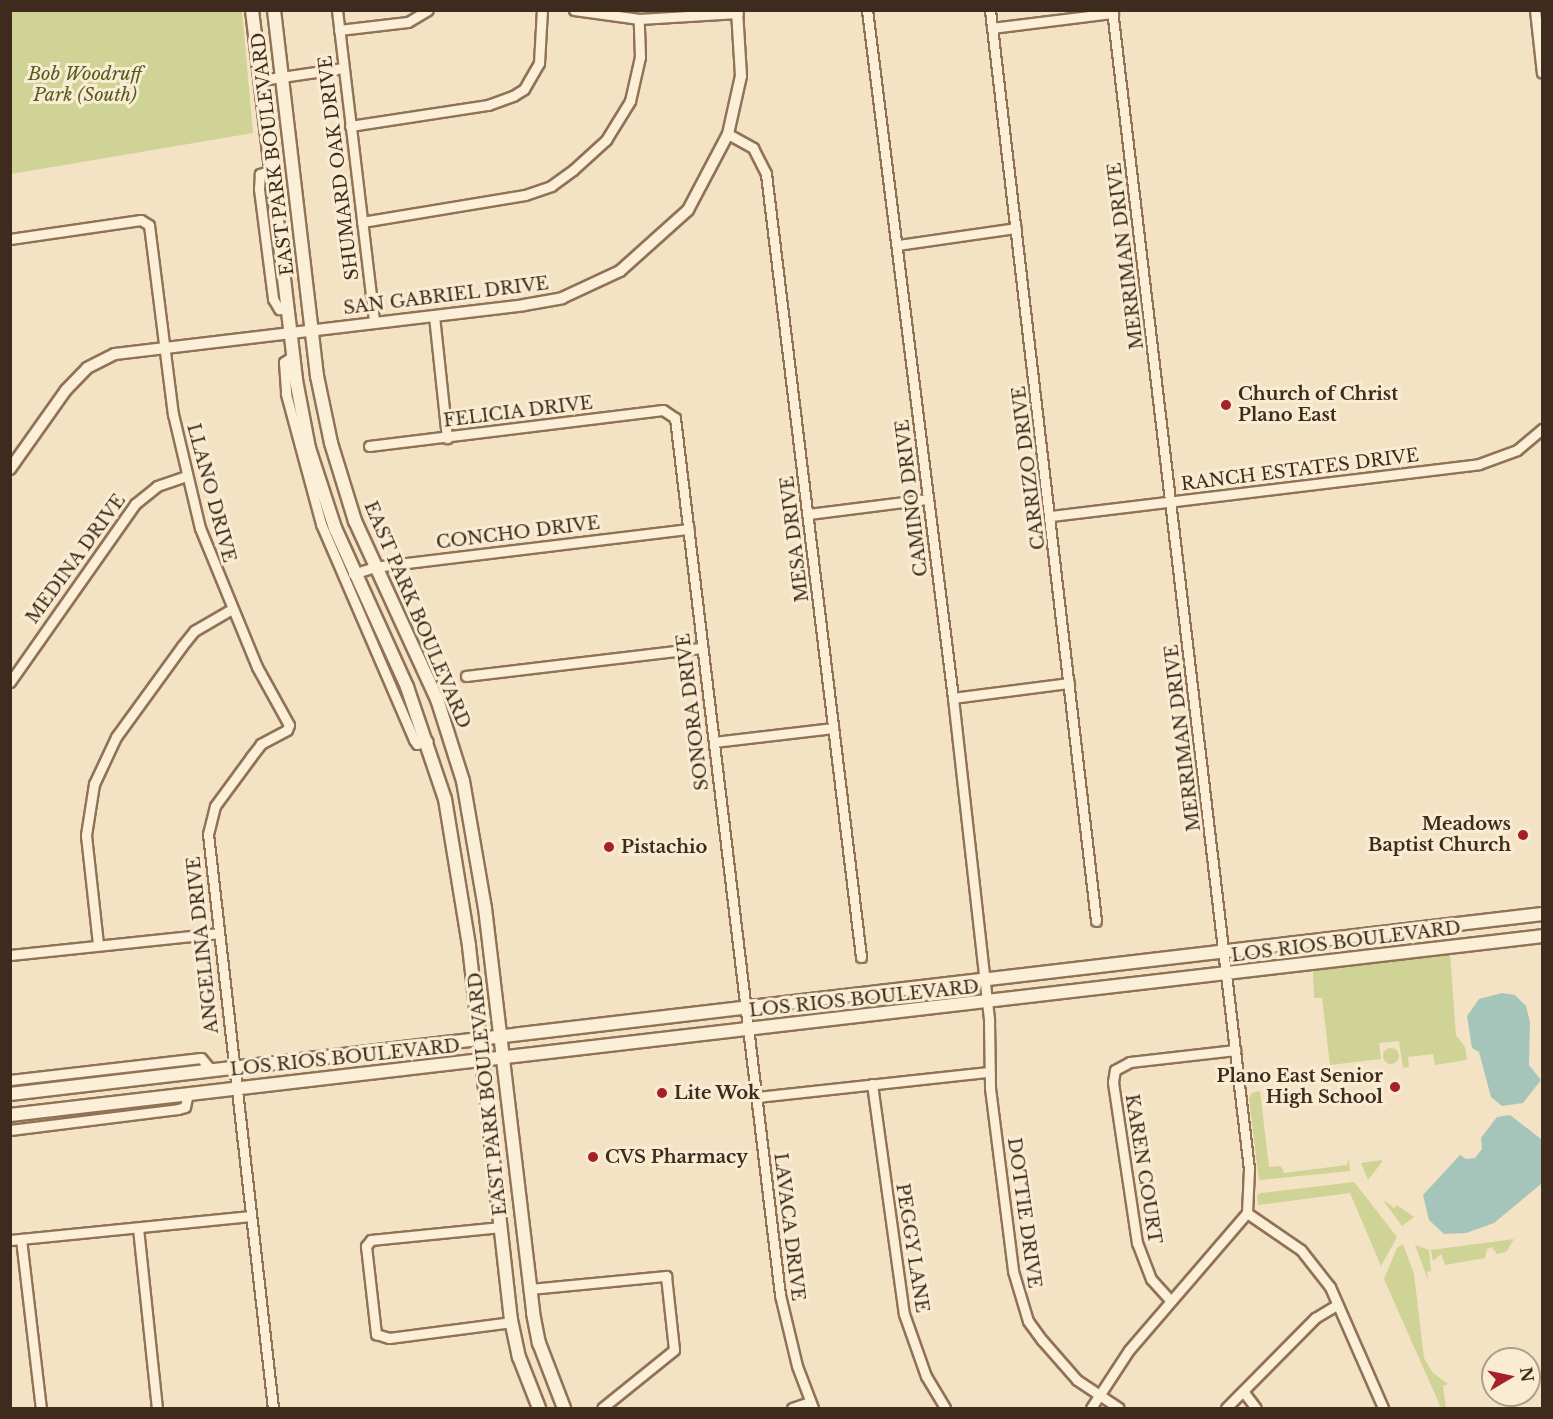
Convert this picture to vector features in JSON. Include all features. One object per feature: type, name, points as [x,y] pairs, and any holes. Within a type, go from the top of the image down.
[{"type":"main road","name":"EAST PARK BOULEVARD","points":[[252,10],[293,356],[318,479],[353,574],[402,676],[428,741],[451,825],[512,1322],[519,1357],[539,1408]]},
{"type":"main road","name":"EAST PARK BOULEVARD","points":[[274,10],[317,376],[331,443],[374,567],[437,699],[472,820],[521,1224],[538,1343],[564,1408]]},
{"type":"main road","points":[[451,825],[472,820]]},
{"type":"main road","name":"LOS RIOS BOULEVARD","points":[[10,1094],[985,982],[1542,914]]},
{"type":"main road","points":[[1440,926],[1443,948]]},
{"type":"main road","name":"LOS RIOS BOULEVARD","points":[[10,1115],[987,1004],[1542,936]]},
{"type":"main road","points":[[1304,965],[1306,955],[1312,949],[1355,938]]},
{"type":"main road","points":[[644,1020],[646,1041]]},
{"type":"main road","points":[[343,1076],[344,1056]]},
{"type":"main road","points":[[501,1227],[521,1224]]},
{"type":"street","name":"SHUMARD OAK DRIVE","points":[[337,10],[375,322]]},
{"type":"street","points":[[339,30],[408,22],[428,10]]},
{"type":"street","points":[[350,126],[488,105],[513,96],[524,89],[539,63],[542,10]]},
{"type":"street","points":[[574,10],[639,19],[737,12]]},
{"type":"street","name":"CAMINO DRIVE","points":[[867,10],[898,245],[985,982]]},
{"type":"street","name":"CARRIZO DRIVE","points":[[990,10],[1052,516],[1096,921]]},
{"type":"street","points":[[1535,10],[1542,73]]},
{"type":"street","name":"SAN GABRIEL DRIVE","points":[[10,469],[66,390],[87,368],[115,354],[434,316],[562,298],[620,271],[688,210],[728,134],[741,76],[737,12]]},
{"type":"street","points":[[992,28],[1112,12]]},
{"type":"street","name":"MERRIMAN DRIVE","points":[[1112,12],[1250,1169],[1247,1213]]},
{"type":"street","points":[[362,222],[525,195],[551,186],[573,170],[606,140],[630,101],[640,57],[639,19]]},
{"type":"street","points":[[261,80],[343,68]]},
{"type":"street","name":"MESA DRIVE","points":[[728,134],[753,148],[766,174],[861,957]]},
{"type":"street","name":"LLANO DRIVE","points":[[10,239],[146,220],[150,225],[163,347],[186,476],[200,528],[257,667],[289,725]]},
{"type":"street","points":[[898,245],[1016,228]]},
{"type":"street","points":[[434,316],[447,438]]},
{"type":"street","name":"EAST PARK BOULEVARD","points":[[293,356],[284,362],[286,394],[328,544],[414,740],[417,744],[428,741]]},
{"type":"street","name":"FELICIA DRIVE","points":[[369,446],[663,410],[671,412]]},
{"type":"street","name":"SONORA DRIVE","points":[[671,412],[675,418],[745,1010]]},
{"type":"street","name":"RANCH ESTATES DRIVE","points":[[1052,516],[1479,464],[1517,450],[1542,429]]},
{"type":"street","name":"MEDINA DRIVE","points":[[10,682],[135,504],[157,486],[186,476]]},
{"type":"street","points":[[809,514],[928,499]]},
{"type":"street","name":"CONCHO DRIVE","points":[[353,574],[374,567],[688,528]]},
{"type":"street","points":[[98,944],[86,835],[94,784],[116,736],[182,646],[194,631],[232,609]]},
{"type":"street","points":[[466,676],[702,648]]},
{"type":"street","points":[[953,699],[1069,683]]},
{"type":"street","name":"ANGELINA DRIVE","points":[[273,1408],[249,1216],[208,834],[214,806],[261,744],[287,730],[289,725]]},
{"type":"street","points":[[714,742],[833,728]]},
{"type":"street","points":[[10,955],[218,933]]},
{"type":"street","name":"DOTTIE DRIVE","points":[[985,982],[989,1072],[1019,1296],[1028,1321],[1048,1347],[1099,1398],[1119,1408]]},
{"type":"street","name":"LAVACA DRIVE","points":[[745,1010],[780,1295],[811,1405]]},
{"type":"street","name":"KAREN COURT","points":[[1170,1300],[1151,1279],[1137,1243],[1113,1082],[1115,1070],[1130,1062],[1235,1050]]},
{"type":"street","name":"LOS RIOS BOULEVARD","points":[[10,1080],[201,1058],[211,1070]]},
{"type":"street","points":[[757,1097],[989,1072]]},
{"type":"street","name":"PEGGY LANE","points":[[872,1084],[904,1314],[926,1376],[945,1408]]},
{"type":"street","points":[[10,1130],[178,1109],[185,1107],[188,1093]]},
{"type":"street","points":[[1091,1408],[1129,1350],[1170,1300],[1222,1246],[1247,1213],[1301,1250],[1330,1287],[1383,1408]]},
{"type":"street","points":[[41,1408],[16,1240],[249,1216]]},
{"type":"street","points":[[501,1227],[371,1240],[366,1246],[376,1334],[388,1338],[512,1322]]},
{"type":"street","points":[[138,1228],[157,1408]]},
{"type":"street","points":[[530,1289],[666,1276],[674,1350],[602,1408]]},
{"type":"street","points":[[1226,1408],[1315,1318],[1337,1305]]},
{"type":"street","points":[[1243,1391],[1256,1408]]},
{"type":"street","points":[[792,1408],[811,1405]]},
{"type":"green space","name":"Bob Woodruff Park (South)","points":[[10,11],[242,11],[253,133],[11,174]]},
{"type":"green space","points":[[1450,954],[1456,1035],[1465,1047],[1467,1060],[1435,1065],[1433,1054],[1408,1057],[1409,1067],[1403,1068],[1399,1041],[1379,1043],[1381,1059],[1330,1065],[1322,998],[1314,998],[1313,971]]},
{"type":"green space","points":[[1388,1048],[1394,1048],[1399,1056],[1397,1062],[1388,1064],[1383,1059],[1383,1053]]},
{"type":"green space","points":[[1260,1091],[1269,1167],[1281,1166],[1284,1173],[1347,1165],[1349,1158],[1350,1171],[1259,1180],[1249,1099],[1252,1093]]},
{"type":"green space","points":[[1382,1160],[1382,1162],[1368,1180],[1361,1163]]},
{"type":"green space","points":[[1354,1182],[1397,1237],[1381,1266],[1350,1193],[1258,1205],[1257,1195],[1261,1193]]},
{"type":"green space","points":[[1382,1199],[1394,1208],[1397,1205],[1414,1217],[1402,1226]]},
{"type":"green space","points":[[1514,1239],[1506,1252],[1497,1254],[1492,1247],[1487,1249],[1485,1258],[1445,1265],[1441,1254],[1433,1261],[1431,1250]]},
{"type":"green space","points":[[1403,1244],[1414,1274],[1424,1358],[1432,1372],[1448,1384],[1443,1386],[1446,1408],[1441,1408],[1384,1279],[1397,1248]]},
{"type":"green space","points":[[1415,1245],[1429,1250],[1431,1271],[1427,1272],[1428,1280]]},
{"type":"water","points":[[1502,993],[1515,995],[1526,1006],[1530,1022],[1529,1065],[1541,1080],[1523,1103],[1502,1106],[1491,1097],[1479,1052],[1472,1048],[1467,1016],[1479,999]]},
{"type":"water","points":[[1510,1115],[1541,1139],[1541,1184],[1494,1223],[1466,1233],[1444,1234],[1429,1220],[1423,1195],[1460,1155],[1466,1159],[1475,1158],[1482,1149],[1481,1138],[1497,1117]]},
{"type":"place","name":"Church of Christ Plano East","points":[[1226,405]]},
{"type":"place","name":"Meadows Baptist Church","points":[[1523,835]]},
{"type":"place","name":"Pistachio","points":[[609,847]]},
{"type":"place","name":"Plano East Senior High School","points":[[1395,1087]]},
{"type":"place","name":"Lite Wok","points":[[662,1093]]},
{"type":"place","name":"CVS Pharmacy","points":[[593,1157]]}]
